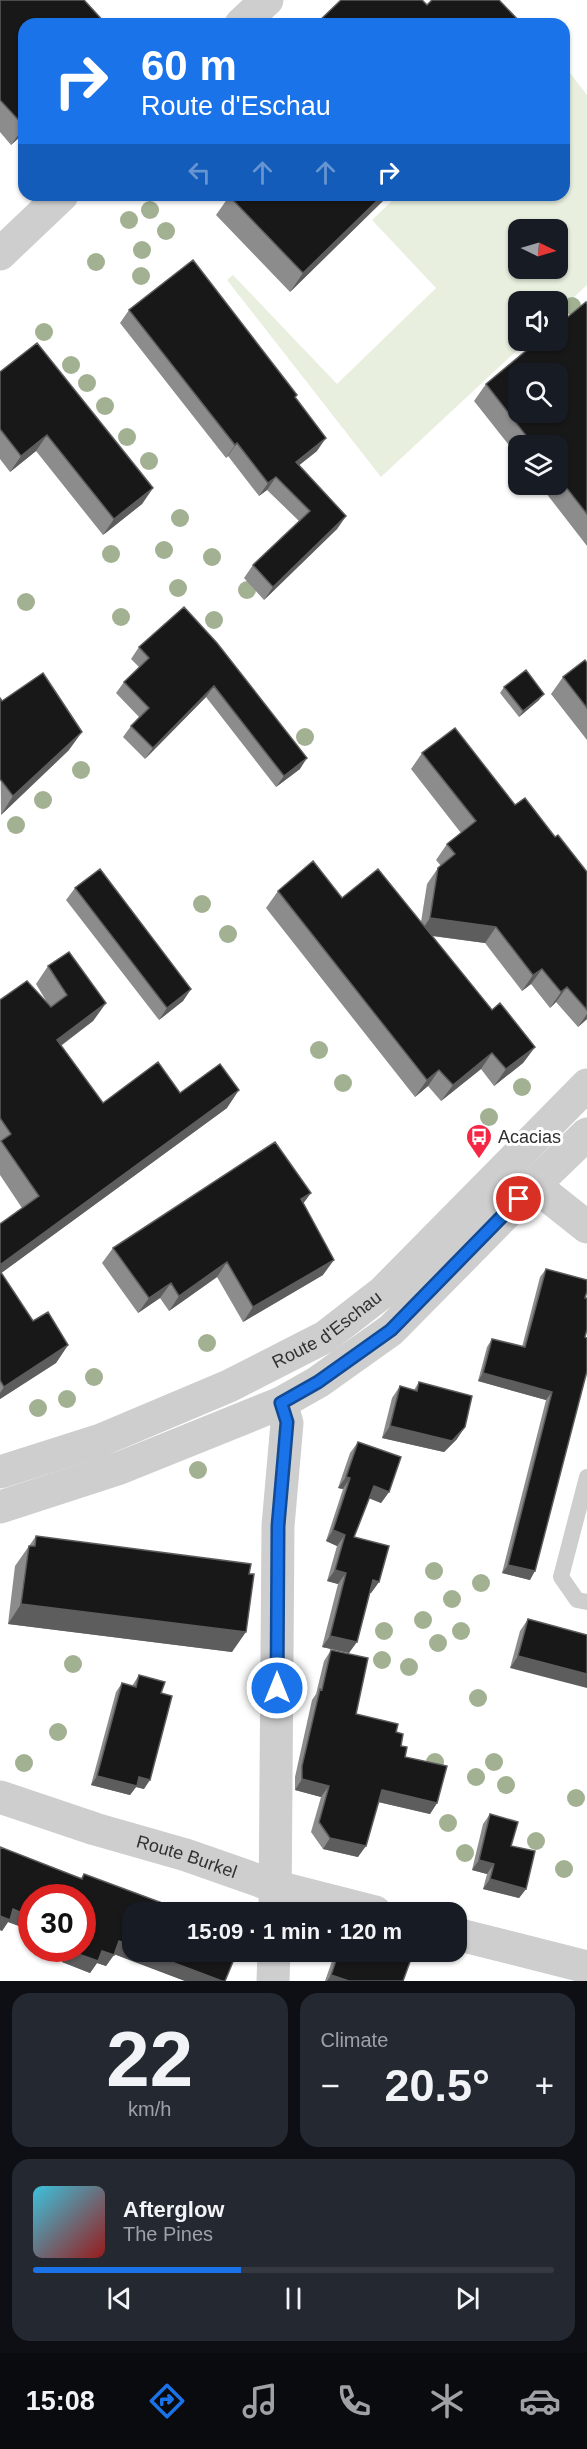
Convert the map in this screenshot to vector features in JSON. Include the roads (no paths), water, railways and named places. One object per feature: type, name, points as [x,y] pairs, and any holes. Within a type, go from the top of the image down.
[{"type":"street","points":[[248,18],[267,0]]},
{"type":"street","points":[[0,254],[56,201]]},
{"type":"street","name":"Route d'Eschau","points":[[0,1472],[101,1440],[230,1386],[326,1336],[383,1292],[587,1086]]},
{"type":"street","name":"Route d'Eschau","points":[[0,1507],[120,1468],[281,1403],[318,1382],[391,1330],[587,1134]]},
{"type":"street","points":[[534,1185],[587,1227]]},
{"type":"street","points":[[276,1900],[278,1526],[287,1422],[281,1403]]},
{"type":"street","name":"Route Burkel","points":[[0,1797],[95,1829],[186,1855],[276,1900],[292,1902]]},
{"type":"street","points":[[467,1937],[587,1968]]},
{"type":"street","points":[[273,1981],[274,1962]]},
{"type":"lane","points":[[587,1477],[561,1577],[577,1600],[587,1602]]},
{"type":"place","name":"Acacias","points":[[479,1160]]}]
